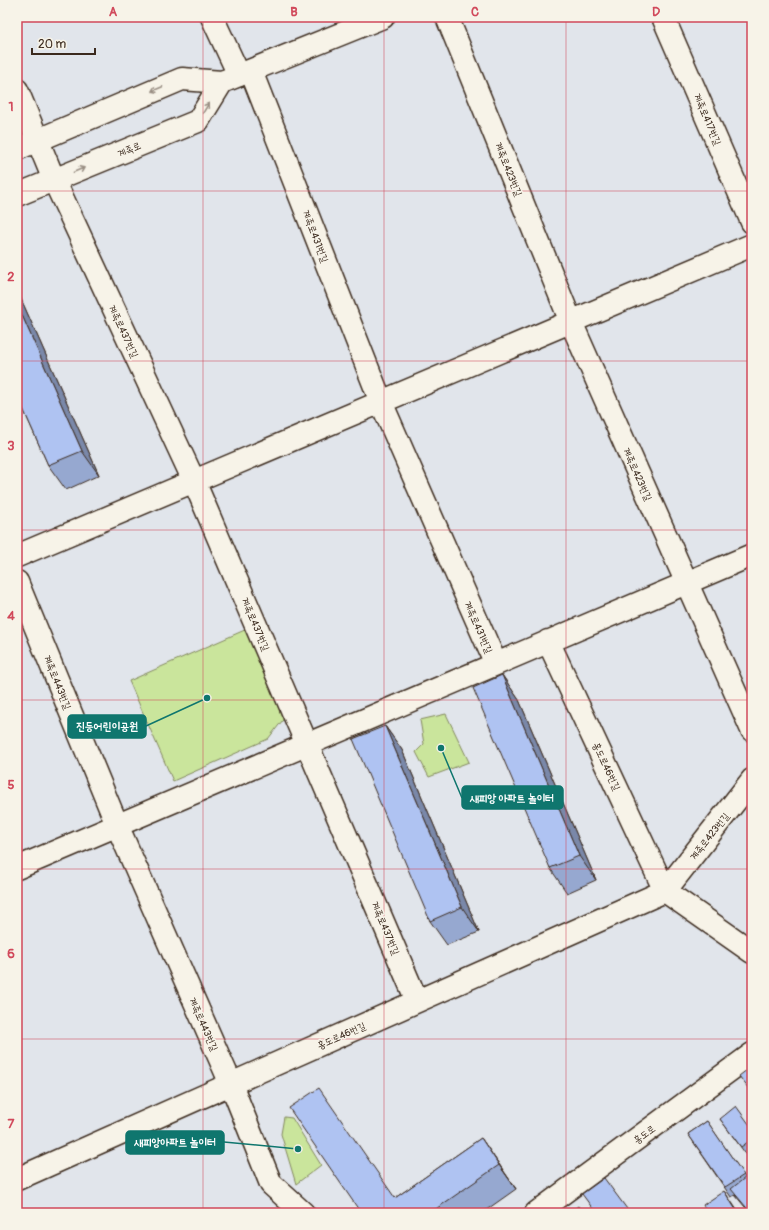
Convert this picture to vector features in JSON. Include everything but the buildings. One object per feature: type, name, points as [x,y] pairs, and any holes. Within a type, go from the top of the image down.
[{"type":"street","name":"계족로431번길","points":[[212,17],[496,664],[307,744]]},
{"type":"street","points":[[17,149],[182,79],[238,76],[384,17]]},
{"type":"street","name":"계족로423번길","points":[[447,17],[571,322],[752,730]]},
{"type":"street","name":"계족로417번길","points":[[663,17],[752,222]]},
{"type":"street","name":"계족로","points":[[17,195],[198,121],[238,76]]},
{"type":"street","name":"계족로437번길","points":[[17,90],[39,140],[54,180],[194,481],[417,1001]]},
{"type":"street","points":[[17,556],[752,245]]},
{"type":"street","points":[[496,664],[752,555]]},
{"type":"street","name":"계족로443번길","points":[[17,582],[117,825],[231,1084],[271,1184],[302,1213]]},
{"type":"street","name":"홍도로46번길","points":[[548,641],[665,891],[752,952]]},
{"type":"street","points":[[17,868],[307,744]]},
{"type":"street","name":"계족로423번길","points":[[665,891],[752,780]]},
{"type":"street","name":"홍도로46번길","points":[[17,1178],[665,891]]},
{"type":"street","name":"홍도로","points":[[536,1213],[752,1054]]},
{"type":"green space","points":[[247,629],[286,716],[268,739],[173,781],[129,681]]},
{"type":"green space","points":[[446,714],[469,762],[429,777],[416,752],[424,744],[420,720]]},
{"type":"green space","points":[[284,1117],[292,1118],[321,1165],[296,1184],[281,1134]]},
{"type":"place","name":"진등어린이공원","points":[[207,698]]},
{"type":"place","name":"새피앙 아파트 놀이터","points":[[441,748]]},
{"type":"place","name":"새피앙아파트 놀이터","points":[[298,1149]]}]
